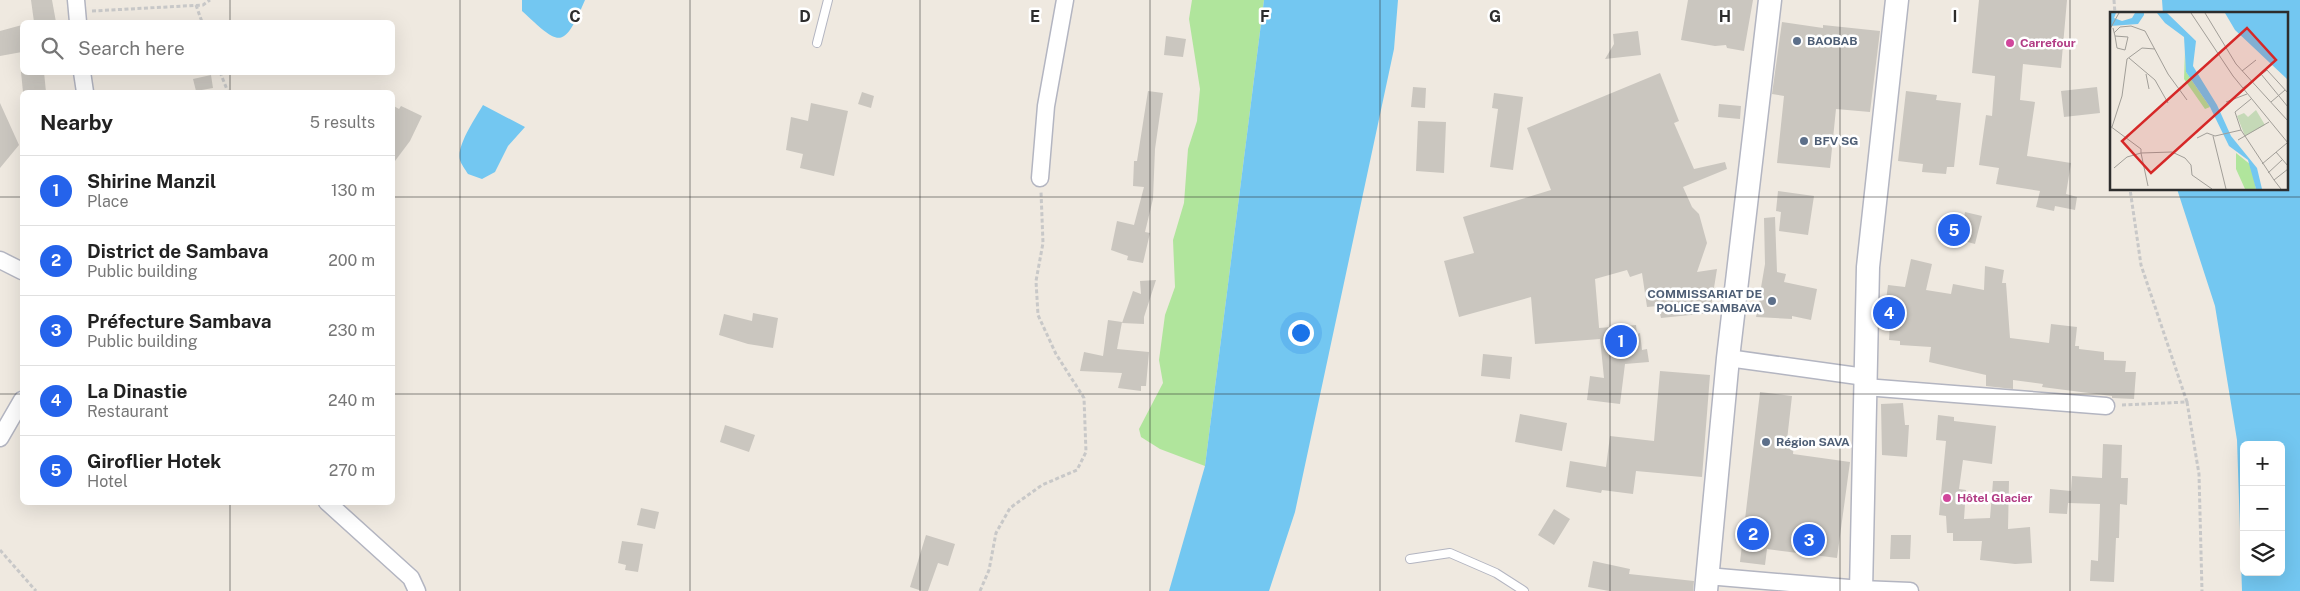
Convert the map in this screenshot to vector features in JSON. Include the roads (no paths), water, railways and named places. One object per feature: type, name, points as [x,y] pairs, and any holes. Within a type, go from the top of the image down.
[{"type":"main road","points":[[1706,583],[1728,358],[1770,0]]},
{"type":"main road","points":[[1861,590],[1868,267],[1897,0]]},
{"type":"street","points":[[1040,178],[1046,106],[1066,0]]},
{"type":"street","points":[[82,75],[85,90]]},
{"type":"street","points":[[0,260],[20,270]]},
{"type":"street","points":[[1728,358],[1865,382],[2106,406]]},
{"type":"street","points":[[0,438],[20,403]]},
{"type":"street","points":[[330,505],[411,578],[417,591]]},
{"type":"street","points":[[1706,583],[1910,591]]},
{"type":"lane","points":[[817,43],[828,0]]},
{"type":"lane","points":[[1410,559],[1450,553],[1496,573],[1524,591]]},
{"type":"water","points":[[522,0],[585,0],[571,28],[560,38],[545,31],[522,11]]},
{"type":"water","points":[[1264,0],[1398,0],[1394,49],[1295,512],[1269,591],[1169,591],[1205,466]]},
{"type":"water","points":[[2162,0],[2300,0],[2300,591],[2242,591],[2242,576],[2285,576],[2285,441],[2240,441],[2240,531],[2237,440],[2215,306],[2177,190],[2288,190],[2288,12],[2163,12]]},
{"type":"water","points":[[483,105],[525,127],[508,146],[495,172],[482,179],[468,174],[461,162],[460,154],[467,132]]},
{"type":"place","name":"BAOBAB","points":[[1797,41]]},
{"type":"place","name":"Carrefour","points":[[2010,43]]},
{"type":"place","name":"BFV SG","points":[[1804,141]]},
{"type":"place","name":"Giroflier Hotek","points":[[1954,230]]},
{"type":"place","name":"COMMISSARIAT DE POLICE SAMBAVA","points":[[1772,301]]},
{"type":"place","name":"La Dinastie","points":[[1889,313]]},
{"type":"place","name":"Shirine Manzil","points":[[1621,341]]},
{"type":"place","name":"Région SAVA","points":[[1766,442]]},
{"type":"place","name":"Hôtel Glacier","points":[[1947,498]]},
{"type":"place","name":"District de Sambava","points":[[1753,534]]},
{"type":"place","name":"Préfecture Sambava","points":[[1809,540]]}]
